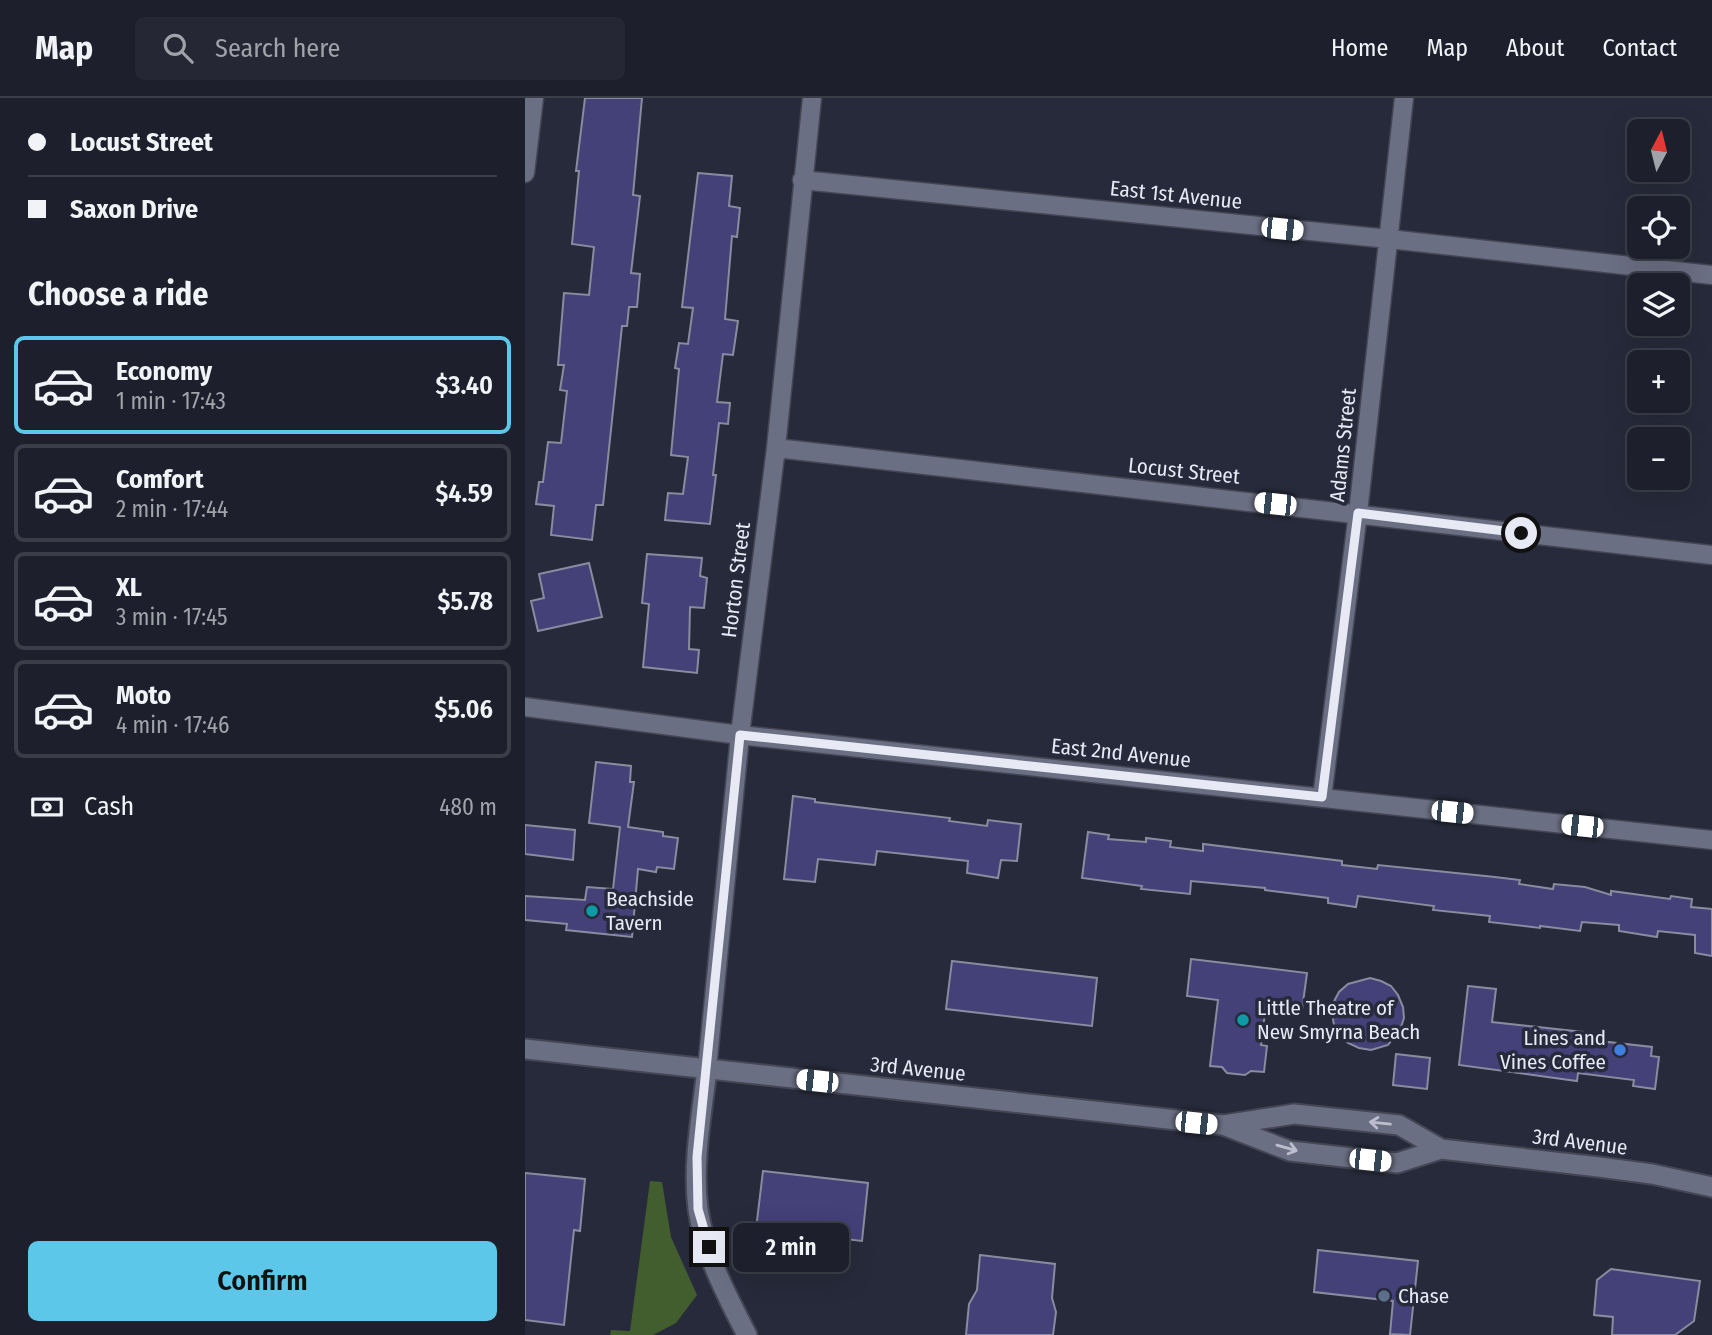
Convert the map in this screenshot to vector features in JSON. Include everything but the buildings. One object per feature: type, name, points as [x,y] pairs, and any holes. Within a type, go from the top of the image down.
[{"type":"main road","name":"3rd Avenue","points":[[525,1049],[1223,1125],[1294,1114],[1399,1125],[1441,1149],[1599,1167],[1712,1187]]},
{"type":"main road","points":[[707,1069],[697,1157],[698,1209],[715,1263],[747,1335]]},
{"type":"main road","name":"3rd Avenue","points":[[1223,1125],[1290,1151],[1397,1163],[1441,1149]]},
{"type":"street","points":[[525,173],[534,98]]},
{"type":"street","name":"Horton Street","points":[[707,1069],[740,735],[776,448],[812,98]]},
{"type":"street","name":"Adams Street","points":[[1322,797],[1358,513],[1404,98]]},
{"type":"street","name":"East 1st Avenue","points":[[803,180],[1389,239],[1712,275]]},
{"type":"street","name":"Locust Street","points":[[776,448],[1712,555]]},
{"type":"street","name":"East 2nd Avenue","points":[[525,707],[740,735],[1712,840]]},
{"type":"green space","points":[[650,1181],[662,1182],[671,1237],[697,1295],[676,1323],[653,1335],[610,1335],[611,1330],[630,1331]]},
{"type":"place","name":"Beachside Tavern","points":[[592,911]]},
{"type":"place","name":"Little Theatre of New Smyrna Beach","points":[[1243,1020]]},
{"type":"place","name":"Lines and Vines Coffee","points":[[1620,1050]]},
{"type":"place","name":"Chase","points":[[1384,1296]]},
{"type":"route","points":[[709,1247],[698,1209],[697,1157],[740,735],[1322,797],[1358,513],[1521,533]]}]
